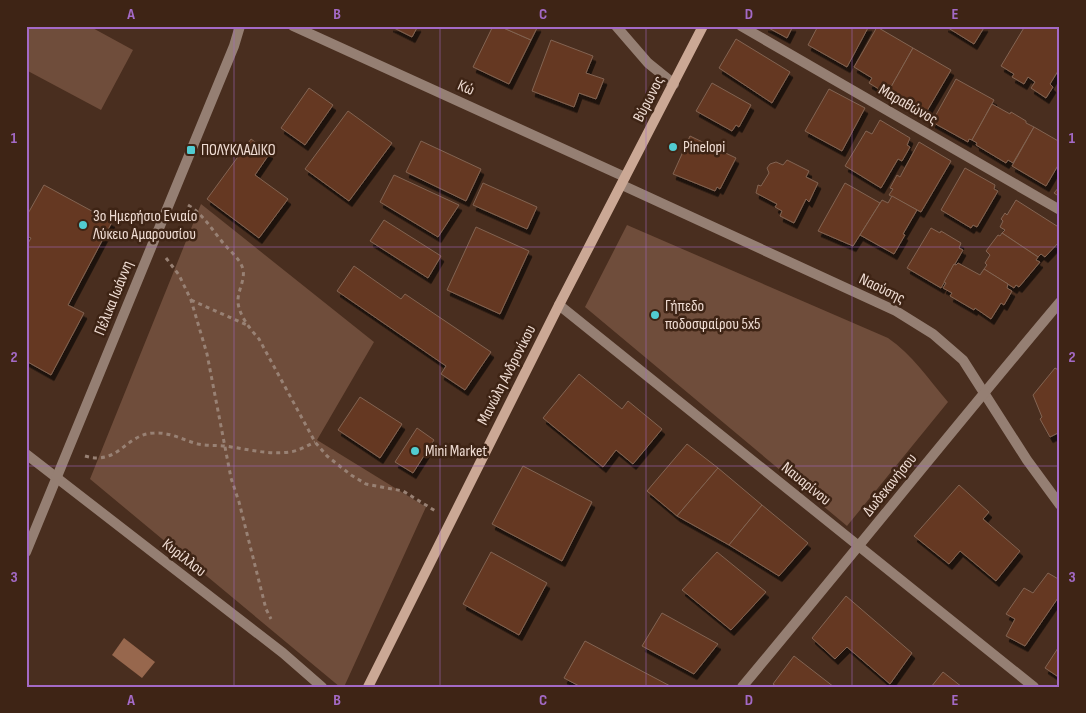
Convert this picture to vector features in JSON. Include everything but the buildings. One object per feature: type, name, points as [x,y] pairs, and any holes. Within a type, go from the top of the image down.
[{"type":"street","name":"Πέλικα Ιωάννη","points":[[26,552],[234,46],[240,26]]},
{"type":"street","name":"Κώ","points":[[294,26],[624,181]]},
{"type":"street","points":[[616,26],[648,63],[674,84]]},
{"type":"street","name":"Βύρωνος","points":[[624,181],[703,26]]},
{"type":"street","name":"Μαραθώνος","points":[[741,26],[1060,210]]},
{"type":"street","name":"Μανώλη Ανδρονίκου","points":[[368,687],[559,305],[624,181]]},
{"type":"street","name":"Ναούσης","points":[[624,181],[896,311],[933,334],[963,360],[1049,493],[1060,505]]},
{"type":"street","name":"Δωδεκανήσου","points":[[742,687],[1060,302]]},
{"type":"street","name":"Ναυαρίνου","points":[[559,305],[1034,687]]},
{"type":"street","name":"Κυρίλλου","points":[[26,454],[283,653],[322,687]]},
{"type":"path","points":[[171,197],[203,216],[236,256],[243,268],[244,280],[238,300],[240,309],[248,326],[259,339],[315,442],[327,456],[366,484],[403,492],[418,499],[451,521]]},
{"type":"path","points":[[150,250],[166,258],[179,274],[191,300],[208,354],[231,478],[239,502],[266,609],[273,623]]},
{"type":"path","points":[[191,300],[248,326]]},
{"type":"path","points":[[66,452],[92,458],[111,457],[138,436],[153,433],[167,434],[200,444],[266,452],[291,452],[315,442]]},
{"type":"shaded area","points":[[26,26],[89,26],[133,50],[101,110],[26,70]]},
{"type":"shaded area","points":[[201,204],[374,342],[317,440],[426,507],[344,687],[340,687],[90,479]]},
{"type":"shaded area","points":[[627,225],[888,338],[913,359],[948,402],[847,526],[585,307]]},
{"type":"shaded area","points":[[124,638],[155,662],[142,678],[112,655]]},
{"type":"place","name":"Pinelopi","points":[[673,147]]},
{"type":"place","name":"ΠΟΛΥΚΛΑΔΙΚΟ","points":[[191,150]]},
{"type":"place","name":"3ο Ημερήσιο Ενιαίο Λύκειο Αμαρουσίου","points":[[83,225]]},
{"type":"place","name":"Γήπεδο ποδοσφαίρου 5x5","points":[[655,315]]},
{"type":"place","name":"Mini Market","points":[[415,451]]}]
